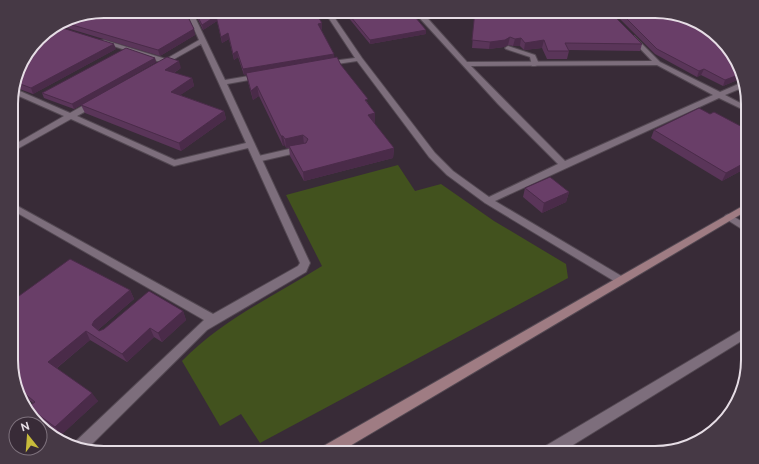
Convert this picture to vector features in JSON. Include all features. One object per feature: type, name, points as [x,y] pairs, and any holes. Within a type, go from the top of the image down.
[{"type":"street","points":[[84,443],[203,328],[213,320],[302,269],[305,263],[192,18]]},
{"type":"street","points":[[332,18],[359,59],[432,155],[450,173],[488,201],[619,280]]},
{"type":"street","points":[[421,18],[467,64],[501,102],[564,165]]},
{"type":"street","points":[[627,32],[658,63],[741,106]]},
{"type":"street","points":[[96,39],[122,51],[165,61]]},
{"type":"street","points":[[152,69],[202,41]]},
{"type":"street","points":[[508,48],[533,56],[535,64]]},
{"type":"street","points":[[321,66],[359,59]]},
{"type":"street","points":[[467,64],[658,63]]},
{"type":"street","points":[[222,83],[268,75]]},
{"type":"street","points":[[488,201],[739,86]]},
{"type":"street","points":[[19,92],[35,97],[71,116],[174,163],[250,144]]},
{"type":"street","points":[[18,145],[98,100]]},
{"type":"street","points":[[257,159],[304,149]]},
{"type":"street","points":[[18,209],[213,320]]},
{"type":"street","points":[[337,446],[741,210]]},
{"type":"street","points":[[729,217],[741,225]]},
{"type":"street","points":[[145,298],[157,288]]},
{"type":"street","points":[[559,446],[741,335]]},
{"type":"green space","points":[[398,165],[415,191],[441,184],[494,221],[566,264],[568,278],[260,443],[241,414],[220,426],[182,361],[198,346],[231,321],[322,266],[286,195]]},
{"type":"building","points":[[98,18],[188,18],[194,29],[158,50],[72,25],[81,21]]},
{"type":"building","points":[[198,18],[213,18],[202,25]]},
{"type":"building","points":[[216,18],[319,18],[322,23],[318,24],[334,54],[243,69],[237,51],[233,54],[228,33],[221,37]]},
{"type":"building","points":[[352,18],[416,18],[426,30],[370,40]]},
{"type":"building","points":[[474,18],[616,18],[642,44],[565,43],[569,51],[548,51],[544,40],[525,43],[521,38],[515,39],[510,37],[505,40],[490,42],[472,40]]},
{"type":"building","points":[[626,18],[667,19],[678,21],[698,29],[716,43],[723,51],[730,61],[736,76],[725,80],[704,69],[699,71],[657,49]]},
{"type":"building","points":[[63,28],[114,44],[31,88],[20,84],[29,61],[47,39],[61,29]]},
{"type":"building","points":[[126,48],[155,58],[72,104],[42,93]]},
{"type":"building","points":[[167,57],[179,61],[165,70],[192,78],[171,92],[224,111],[179,143],[81,105]]},
{"type":"building","points":[[337,57],[341,65],[368,99],[365,100],[375,113],[368,115],[394,148],[303,172],[289,146],[306,143],[308,139],[303,135],[285,139],[281,136],[257,86],[251,91],[246,73]]},
{"type":"building","points":[[699,108],[710,114],[714,112],[741,126],[741,165],[726,173],[654,130]]},
{"type":"building","points":[[550,177],[569,192],[544,203],[525,188]]},
{"type":"building","points":[[70,259],[130,290],[94,321],[92,325],[99,331],[104,329],[149,291],[183,311],[158,333],[150,328],[122,354],[86,331],[48,362],[92,393],[55,427],[48,422],[48,416],[40,416],[32,408],[31,405],[35,402],[25,394],[21,383],[18,360],[18,297]]}]
